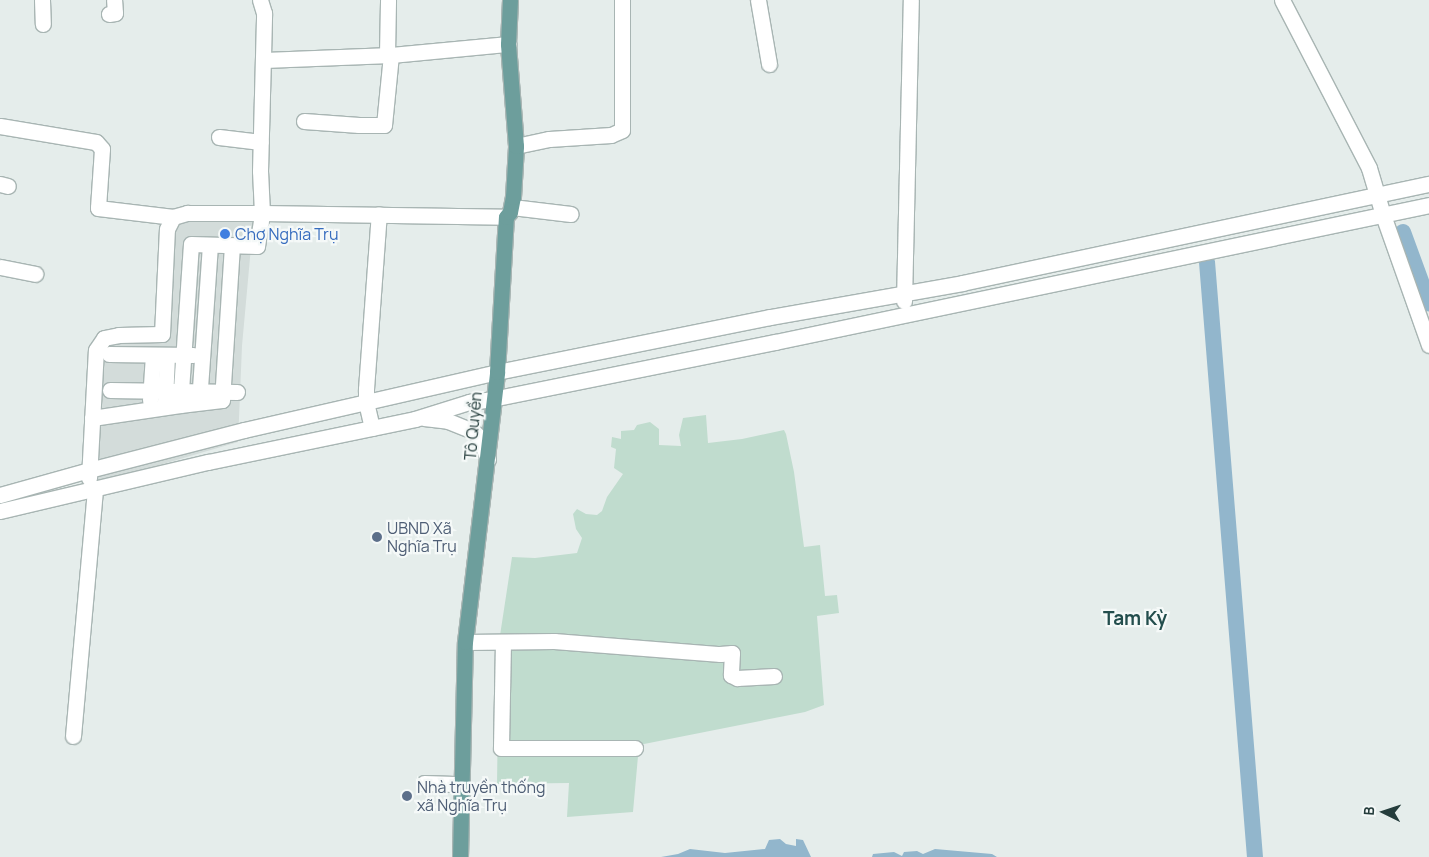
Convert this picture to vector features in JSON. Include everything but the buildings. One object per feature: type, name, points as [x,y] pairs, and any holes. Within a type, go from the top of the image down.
[{"type":"main road","name":"Tô Quyền","points":[[460,857],[466,642],[488,459],[492,399],[497,372],[516,146],[508,44],[510,0]]},
{"type":"street","points":[[42,0],[43,24]]},
{"type":"street","points":[[92,418],[150,410],[168,397],[183,355],[191,244],[257,246],[262,213],[261,142],[264,60],[264,13],[260,0]]},
{"type":"street","points":[[304,120],[359,125],[389,125],[388,0]]},
{"type":"street","points":[[516,146],[549,139],[611,135],[622,130],[622,0]]},
{"type":"street","points":[[758,0],[769,64]]},
{"type":"street","points":[[905,315],[911,0]]},
{"type":"street","points":[[1282,0],[1369,168],[1383,215],[1429,344]]},
{"type":"street","points":[[264,60],[389,54],[508,44]]},
{"type":"street","points":[[0,126],[96,142],[102,149],[98,208],[173,217],[187,213],[379,214],[509,212],[571,214]]},
{"type":"street","points":[[219,137],[261,142]]},
{"type":"street","points":[[0,495],[89,470],[497,372],[639,342],[904,292],[962,283],[1429,184]]},
{"type":"street","points":[[0,511],[208,462],[415,419],[469,402],[492,399],[905,315],[1429,205]]},
{"type":"street","points":[[372,428],[366,402],[379,214]]},
{"type":"street","points":[[162,334],[168,229],[173,217]]},
{"type":"street","points":[[199,397],[210,244]]},
{"type":"street","points":[[110,390],[168,397],[199,397],[222,400],[229,392],[231,355],[228,333],[228,300],[232,245]]},
{"type":"street","points":[[0,267],[35,274]]},
{"type":"street","points":[[189,270],[230,272]]},
{"type":"street","points":[[187,297],[228,300]]},
{"type":"street","points":[[73,736],[92,490],[89,470],[96,350],[104,338],[118,335],[162,334],[185,328],[228,333]]},
{"type":"street","points":[[109,354],[231,355]]},
{"type":"street","points":[[160,355],[168,397]]},
{"type":"street","points":[[415,419],[440,419],[461,424],[479,437],[488,459]]},
{"type":"street","points":[[466,642],[554,641],[720,654],[732,653],[731,675],[737,678],[774,676]]},
{"type":"street","points":[[503,642],[501,748],[635,748]]},
{"type":"street","points":[[424,783],[462,784]]},
{"type":"shaded area","points":[[254,214],[242,346],[238,442],[88,486],[104,338],[162,334],[170,220]]},
{"type":"green space","points":[[706,415],[708,443],[742,439],[784,430],[786,434],[794,472],[804,547],[820,545],[825,596],[837,595],[839,613],[817,616],[824,705],[805,712],[639,745],[633,812],[567,817],[569,783],[497,784],[499,642],[512,557],[535,558],[577,553],[582,538],[576,529],[573,514],[577,509],[586,514],[597,515],[602,511],[607,497],[623,474],[614,468],[616,449],[611,447],[612,437],[621,439],[621,431],[634,430],[637,425],[650,422],[659,429],[659,445],[681,446],[679,435],[683,418]]},
{"type":"water","points":[[780,839],[786,844],[796,846],[796,839],[803,840],[811,857],[661,857],[678,854],[690,849],[725,853],[765,849],[769,840]]},
{"type":"water","points":[[935,849],[992,854],[997,857],[872,857],[873,854],[894,852],[902,856],[904,852],[917,851],[923,854]]},
{"type":"waterway","points":[[1403,232],[1429,303]]},
{"type":"waterway","points":[[1207,262],[1255,857]]},
{"type":"place","name":"Chợ Nghĩa Trụ","points":[[225,234]]},
{"type":"place","name":"UBND Xã Nghĩa Trụ","points":[[377,537]]},
{"type":"place","name":"Nhà truyền thống xã Nghĩa Trụ","points":[[407,796]]},
{"type":"district","name":"Tam Kỳ","points":[[1135,619]]}]
